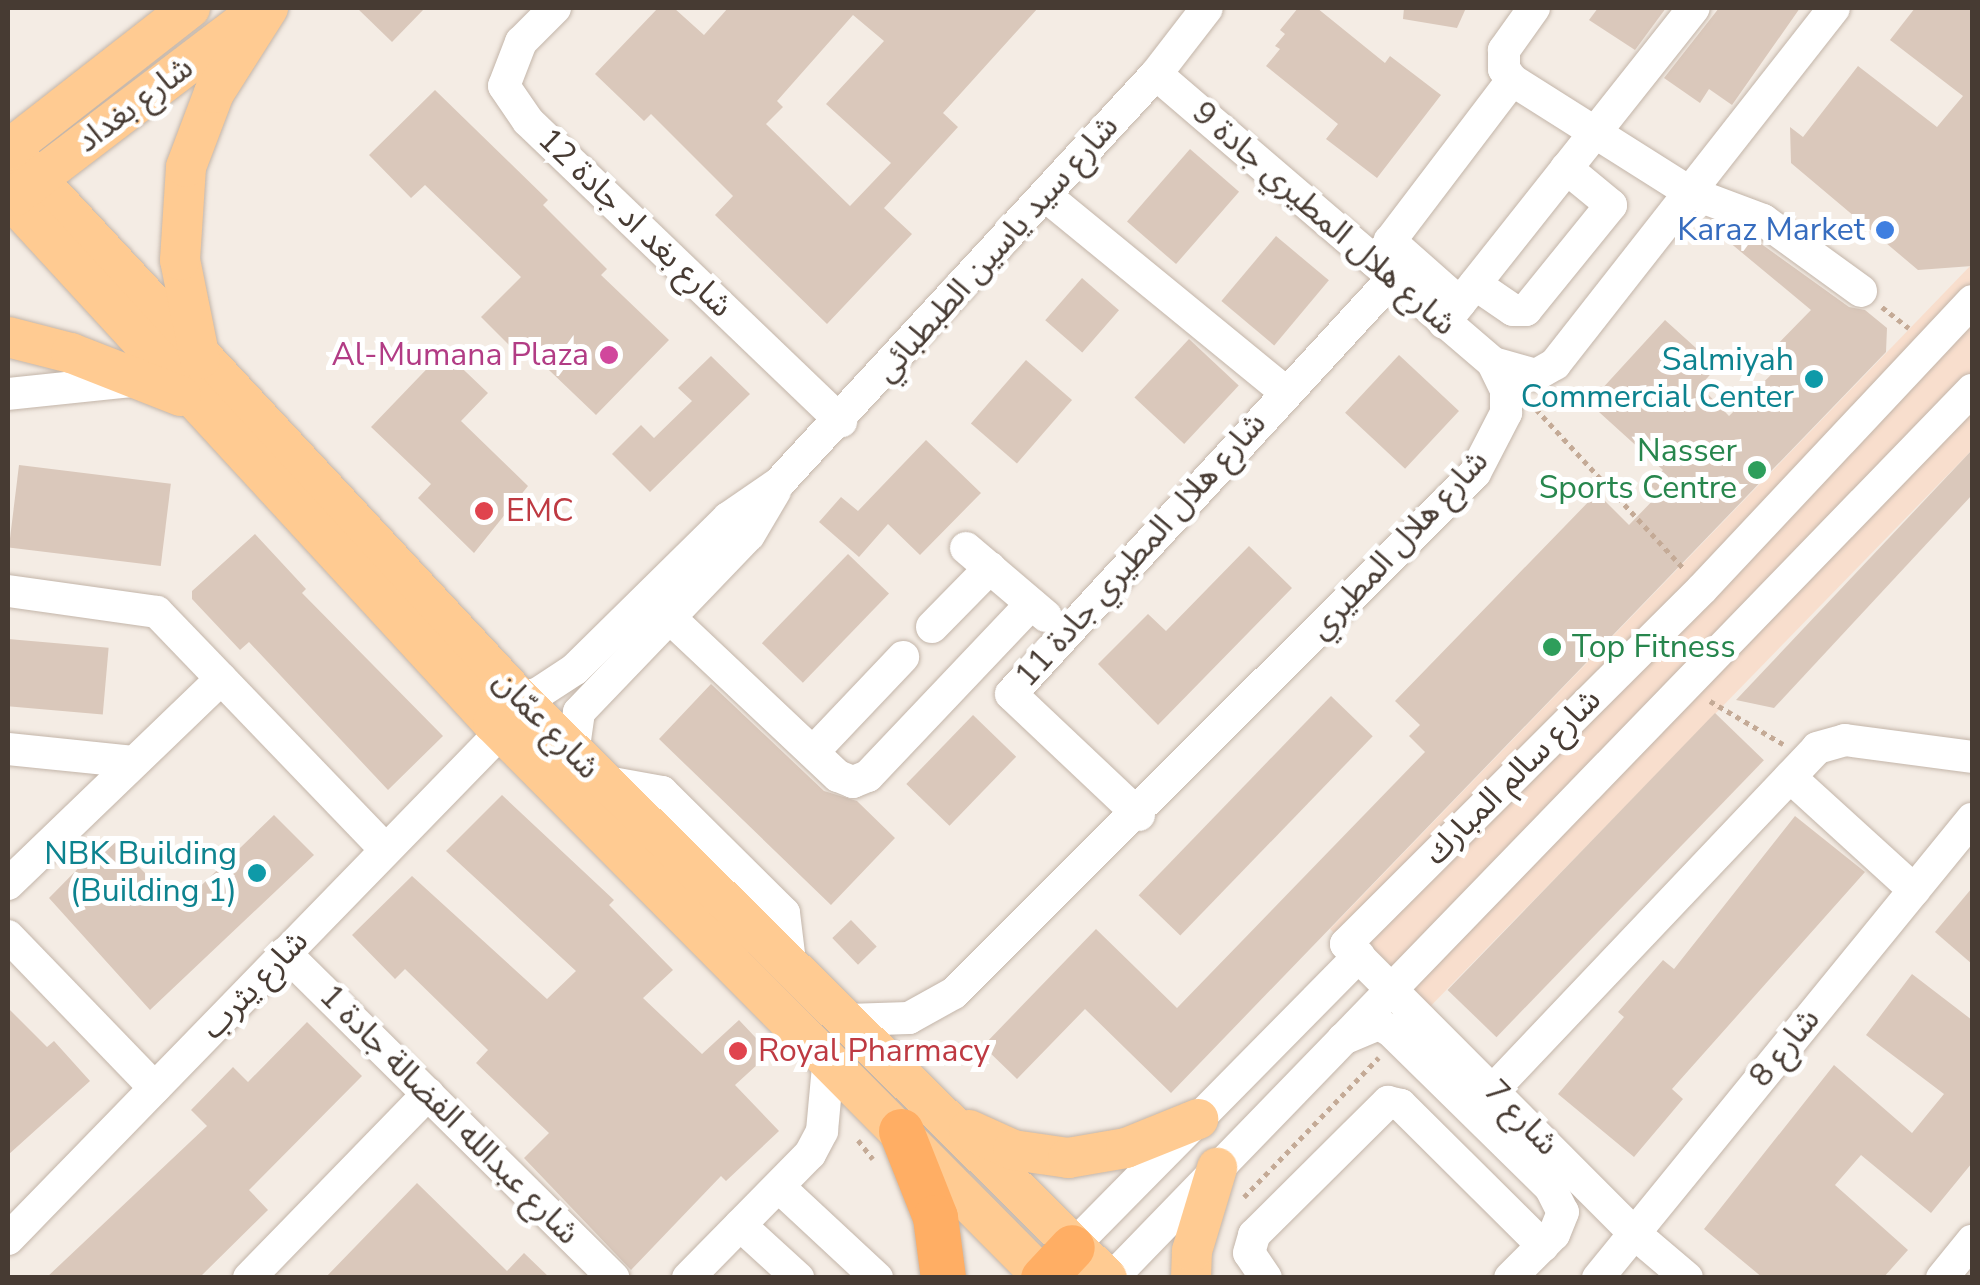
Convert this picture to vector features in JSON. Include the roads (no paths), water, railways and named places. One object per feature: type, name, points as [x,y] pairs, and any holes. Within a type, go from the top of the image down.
[{"type":"highway","points":[[921,1123],[944,1278]]},
{"type":"main road","name":"شارع بغداد","points":[[8,150],[190,8]]},
{"type":"main road","name":"شارع بغداد","points":[[15,194],[265,8]]},
{"type":"main road","points":[[8,337],[141,380],[195,381],[180,260],[186,167],[214,93],[265,8]]},
{"type":"main road","name":"شارع عمّان","points":[[8,150],[15,194],[829,1056],[921,1123]]},
{"type":"main road","name":"شارع عمّان","points":[[510,714],[587,768],[847,1020],[921,1123],[1051,1270],[1109,1278]]},
{"type":"main road","points":[[921,1123],[1013,1150],[1068,1158],[1126,1148],[1209,1109]]},
{"type":"main road","points":[[1191,1278],[1192,1251],[1217,1168]]},
{"type":"street","name":"شارع بغد اد جادة 12","points":[[555,8],[522,42],[504,86],[528,121],[841,421]]},
{"type":"street","name":"شارع سيد ياسين الطبطبائي","points":[[510,714],[575,669],[728,518],[779,483],[841,421],[1156,74],[1207,8]]},
{"type":"street","points":[[1534,8],[1504,50],[1512,80],[1691,193],[1763,220],[1861,291]]},
{"type":"street","points":[[1460,303],[1694,8]]},
{"type":"street","points":[[1493,363],[1536,376],[1555,364],[1834,8]]},
{"type":"street","name":"شارع هلال المطيري جادة 9","points":[[1156,74],[1393,278],[1460,303],[1493,363]]},
{"type":"street","points":[[1512,80],[1390,241],[1460,303],[1522,312],[1612,201],[1566,168]]},
{"type":"street","points":[[1046,196],[1284,392]]},
{"type":"street","name":"شارع هلال المطيري جادة 11","points":[[1139,815],[1010,698],[1064,632],[1393,278]]},
{"type":"street","name":"شارع سالم المبارك","points":[[1051,1270],[1358,956],[1346,944],[1702,589],[1972,301]]},
{"type":"street","name":"شارع هلال المطيري","points":[[847,1020],[890,1021],[928,1011],[1139,815],[1475,473],[1501,434],[1506,413],[1506,390],[1493,363]]},
{"type":"street","points":[[8,394],[141,380]]},
{"type":"street","name":"شارع سالم المبارك","points":[[1109,1278],[1972,390]]},
{"type":"street","name":"شارع سيد ياسين الطبطبائي","points":[[587,768],[580,712],[749,535],[779,483]]},
{"type":"street","points":[[932,627],[978,558],[1064,632]]},
{"type":"street","points":[[8,591],[157,612],[386,850]]},
{"type":"street","points":[[669,617],[845,780],[861,780],[1031,604]]},
{"type":"street","points":[[813,752],[904,657]]},
{"type":"street","points":[[8,884],[221,679]]},
{"type":"street","name":"شارع يثرب","points":[[8,1238],[386,850],[510,714]]},
{"type":"street","points":[[1494,1090],[1798,768],[1828,742],[1845,740],[1972,758]]},
{"type":"street","points":[[8,749],[133,762]]},
{"type":"street","points":[[1798,768],[1914,890]]},
{"type":"street","name":"شارع 8","points":[[1598,1278],[1972,818]]},
{"type":"street","points":[[8,936],[155,1088]]},
{"type":"street","name":"شارع عبدالله الفضالة جادة 1","points":[[286,954],[613,1278]]},
{"type":"street","name":"شارع 7","points":[[1358,956],[1634,1234],[1687,1278]]},
{"type":"street","points":[[1339,1040],[1378,1024],[1398,1038],[1550,1187],[1563,1212],[1543,1246],[1510,1278]]},
{"type":"street","points":[[702,1273],[740,1226],[779,1187],[822,1131],[829,1056]]},
{"type":"street","points":[[249,1278],[428,1094]]},
{"type":"street","points":[[1266,1278],[1249,1254],[1254,1235],[1388,1102],[1401,1106],[1543,1246]]},
{"type":"street","points":[[1209,1109],[1224,1129],[1256,1126]]},
{"type":"street","points":[[779,1187],[877,1278]]},
{"type":"street","points":[[740,1226],[798,1278]]},
{"type":"street","points":[[1942,1278],[1972,1241]]},
{"type":"place","name":"Karaz Market","points":[[1885,230]]},
{"type":"place","name":"Al-Mumana Plaza","points":[[609,355]]},
{"type":"place","name":"Salmiyah Commercial Center","points":[[1814,379]]},
{"type":"place","name":"Nasser Sports Centre","points":[[1757,470]]},
{"type":"place","name":"EMC","points":[[484,511]]},
{"type":"place","name":"Top Fitness","points":[[1552,647]]},
{"type":"place","name":"NBK Building (Building 1)","points":[[257,873]]},
{"type":"place","name":"Royal Pharmacy","points":[[738,1051]]}]
